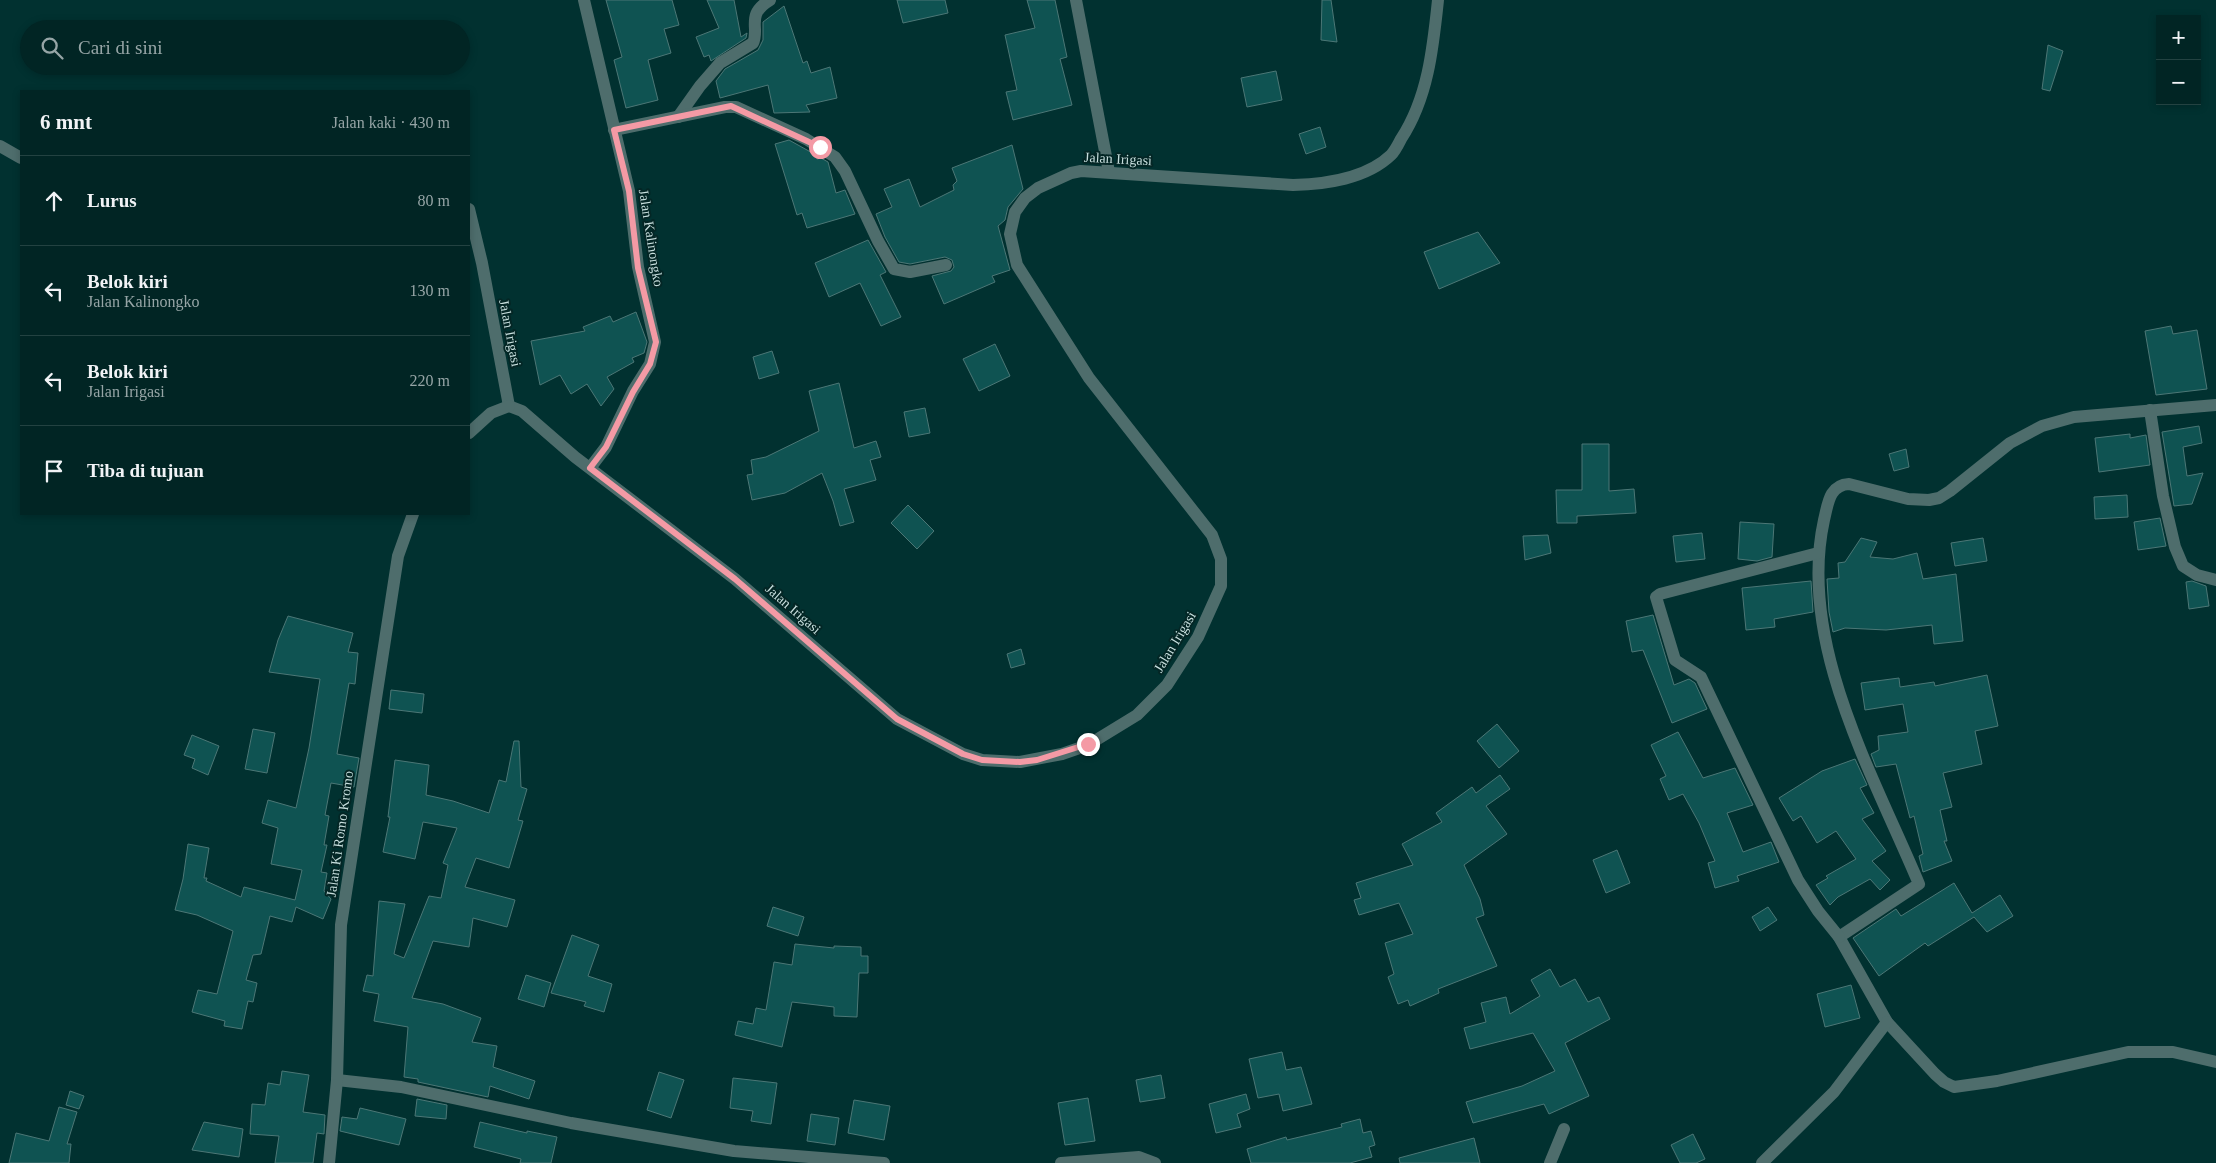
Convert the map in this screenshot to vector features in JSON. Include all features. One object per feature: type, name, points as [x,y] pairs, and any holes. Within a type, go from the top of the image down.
[{"type":"street","name":"Jalan Kalinongko","points":[[584,0],[629,191],[638,268],[656,342],[650,364],[633,392],[606,447],[590,468]]},
{"type":"street","points":[[678,117],[700,86],[720,63],[752,43],[754,40],[753,22],[759,10],[770,0]]},
{"type":"street","points":[[1076,0],[1109,172]]},
{"type":"street","name":"Jalan Irigasi","points":[[470,213],[482,263],[509,406],[522,411],[590,468],[735,579],[897,719],[963,754],[982,760],[1020,762],[1037,760],[1088,744],[1138,715],[1167,685],[1198,637],[1221,586],[1222,559],[1212,535],[1089,378],[1017,265],[1011,245],[1012,218],[1031,192],[1070,173],[1081,171],[1294,185],[1314,184],[1346,178],[1378,164],[1391,155],[1409,128],[1424,88],[1433,51],[1438,0]]},
{"type":"street","points":[[614,130],[731,106],[820,147],[835,157],[845,171],[892,267],[897,271],[910,272],[946,265]]},
{"type":"street","points":[[0,146],[20,157]]},
{"type":"street","points":[[1840,937],[1919,884],[1876,787],[1846,708],[1829,656],[1818,596],[1818,553],[1829,498],[1833,491],[1841,485],[1849,484],[1908,499],[1929,500],[1939,498],[1959,486],[2010,443],[2042,426],[2074,418],[2216,405]]},
{"type":"street","points":[[470,432],[491,413],[509,406]]},
{"type":"street","points":[[2150,410],[2163,496],[2175,547],[2183,566],[2197,575],[2216,580]]},
{"type":"street","name":"Jalan Ki Romo Kromo","points":[[329,1163],[337,1080],[342,925],[348,872],[398,556],[413,515]]},
{"type":"street","points":[[1818,553],[1660,594],[1656,598],[1675,660],[1701,677],[1798,880],[1818,911],[1840,937],[1886,1022],[1935,1074],[1944,1082],[1954,1087],[1996,1082],[2128,1052],[2173,1052],[2216,1062]]},
{"type":"street","points":[[1762,1163],[1834,1092],[1886,1022]]},
{"type":"street","points":[[337,1080],[401,1087],[571,1123],[734,1152],[884,1163]]},
{"type":"street","points":[[1550,1163],[1564,1129]]},
{"type":"street","points":[[1061,1163],[1140,1157],[1155,1163]]},
{"type":"building","points":[[606,0],[672,0],[679,25],[664,29],[671,53],[648,60],[658,100],[626,108],[614,60],[622,57]]},
{"type":"building","points":[[707,0],[734,0],[741,37],[747,33],[746,38],[711,61],[709,55],[704,57],[696,37],[719,28]]},
{"type":"building","points":[[897,0],[945,0],[948,13],[903,23]]},
{"type":"building","points":[[1027,0],[1055,0],[1067,57],[1060,59],[1072,105],[1013,120],[1006,92],[1017,90],[1005,35],[1035,28]]},
{"type":"building","points":[[1322,0],[1331,0],[1337,42],[1321,40]]},
{"type":"building","points":[[784,6],[803,63],[807,61],[811,73],[830,67],[837,98],[806,105],[810,112],[774,113],[768,85],[720,98],[716,81],[725,69],[758,50],[763,40],[763,22]]},
{"type":"building","points":[[2048,45],[2063,51],[2050,91],[2042,89]]},
{"type":"building","points":[[1276,71],[1282,100],[1247,107],[1241,78]]},
{"type":"building","points":[[1320,127],[1326,147],[1306,154],[1299,134]]},
{"type":"building","points":[[789,140],[816,155],[817,159],[821,158],[828,162],[836,193],[845,190],[855,214],[807,228],[802,213],[797,215],[775,144]]},
{"type":"building","points":[[1012,145],[1023,189],[1008,207],[1005,220],[998,226],[1010,270],[992,276],[995,282],[944,304],[932,276],[951,271],[954,267],[952,260],[945,257],[910,264],[899,262],[885,237],[876,214],[892,207],[884,189],[909,179],[920,207],[954,190],[953,185],[957,181],[952,168]]},
{"type":"building","points":[[1478,232],[1500,263],[1439,289],[1424,252]]},
{"type":"building","points":[[868,240],[886,272],[880,275],[901,317],[881,326],[860,283],[829,297],[815,263]]},
{"type":"building","points":[[636,312],[647,342],[644,353],[632,358],[634,362],[607,377],[614,389],[601,406],[587,384],[571,394],[560,375],[540,385],[531,341],[585,331],[583,327],[610,316],[613,322]]},
{"type":"building","points":[[2171,326],[2173,334],[2197,330],[2207,389],[2156,395],[2145,331]]},
{"type":"building","points":[[995,344],[1010,376],[979,391],[963,359]]},
{"type":"building","points":[[772,351],[779,373],[759,379],[753,357]]},
{"type":"building","points":[[839,383],[854,448],[876,441],[881,457],[870,460],[876,480],[844,489],[854,522],[840,526],[822,473],[785,493],[752,500],[747,475],[753,474],[751,460],[766,457],[819,431],[809,391]]},
{"type":"building","points":[[925,408],[930,433],[909,437],[904,412]]},
{"type":"building","points":[[2199,426],[2202,443],[2183,447],[2187,476],[2203,473],[2192,504],[2174,506],[2162,432]]},
{"type":"building","points":[[2130,434],[2130,438],[2146,435],[2150,465],[2099,472],[2095,438]]},
{"type":"building","points":[[1582,444],[1609,444],[1609,491],[1634,489],[1636,513],[1577,516],[1577,523],[1557,523],[1556,490],[1582,490]]},
{"type":"building","points":[[1906,449],[1909,467],[1894,471],[1889,454]]},
{"type":"building","points":[[2127,495],[2128,517],[2095,519],[2094,497]]},
{"type":"building","points":[[908,505],[934,531],[917,549],[891,523]]},
{"type":"building","points":[[2160,518],[2166,546],[2138,550],[2134,522]]},
{"type":"building","points":[[1740,522],[1774,524],[1772,557],[1757,561],[1738,559]]},
{"type":"building","points":[[1702,533],[1705,559],[1676,562],[1673,536]]},
{"type":"building","points":[[1548,535],[1551,553],[1525,560],[1523,536]]},
{"type":"building","points":[[1861,538],[1877,542],[1870,557],[1893,559],[1917,553],[1923,579],[1956,574],[1963,641],[1934,644],[1932,625],[1886,630],[1845,628],[1833,632],[1829,612],[1827,579],[1839,578],[1838,563],[1845,562]]},
{"type":"building","points":[[1983,538],[1987,561],[1955,566],[1951,543]]},
{"type":"building","points":[[1811,581],[1813,612],[1774,619],[1775,627],[1746,630],[1742,588]]},
{"type":"building","points":[[2192,581],[2206,586],[2209,606],[2189,609],[2186,582]]},
{"type":"building","points":[[1653,615],[1674,685],[1689,679],[1695,683],[1707,709],[1672,723],[1643,650],[1632,652],[1626,621]]},
{"type":"building","points":[[288,616],[353,633],[348,652],[358,653],[355,684],[349,683],[337,754],[359,758],[354,787],[331,783],[325,815],[329,816],[324,845],[327,845],[321,872],[327,873],[324,891],[331,899],[323,919],[296,907],[292,922],[270,916],[261,954],[253,955],[246,980],[257,983],[253,1002],[248,1001],[242,1029],[224,1026],[225,1021],[192,1012],[198,990],[217,994],[233,931],[197,915],[175,910],[183,879],[188,844],[209,848],[204,878],[207,878],[206,881],[241,897],[244,887],[295,900],[302,870],[271,864],[278,828],[262,823],[268,800],[296,808],[309,748],[320,679],[269,672],[278,640]]},
{"type":"building","points":[[1021,649],[1025,664],[1011,668],[1007,654]]},
{"type":"building","points":[[1987,675],[1998,726],[1975,731],[1982,764],[1943,773],[1952,807],[1940,810],[1947,841],[1944,841],[1952,861],[1923,872],[1919,856],[1923,854],[1914,816],[1910,818],[1896,764],[1876,767],[1871,754],[1879,750],[1878,736],[1908,732],[1903,704],[1865,710],[1861,683],[1899,678],[1900,687],[1934,682],[1935,686]]},
{"type":"building","points":[[391,690],[424,694],[422,713],[389,709]]},
{"type":"building","points":[[1497,724],[1519,751],[1499,768],[1477,741]]},
{"type":"building","points":[[253,729],[275,733],[267,773],[245,769]]},
{"type":"building","points":[[1678,732],[1703,778],[1735,768],[1753,805],[1727,813],[1743,852],[1771,842],[1779,862],[1737,876],[1739,881],[1715,888],[1708,863],[1715,861],[1699,823],[1683,794],[1669,800],[1660,779],[1666,776],[1651,745]]},
{"type":"building","points":[[192,735],[219,746],[208,775],[192,768],[195,759],[184,755]]},
{"type":"building","points":[[514,741],[519,741],[521,787],[527,789],[518,820],[523,821],[509,868],[476,858],[465,887],[515,900],[507,927],[473,918],[469,947],[433,941],[412,998],[443,1004],[481,1018],[472,1042],[497,1046],[493,1067],[535,1081],[529,1099],[490,1086],[488,1097],[418,1082],[418,1079],[404,1077],[408,1027],[374,1021],[379,994],[363,991],[367,975],[373,976],[379,901],[405,904],[394,954],[404,958],[429,896],[441,898],[448,865],[443,863],[457,828],[423,822],[415,859],[383,852],[390,817],[388,817],[395,760],[429,765],[426,795],[453,801],[489,813],[499,780],[506,782]]},
{"type":"building","points":[[1855,759],[1867,785],[1860,788],[1874,813],[1862,819],[1886,851],[1872,861],[1890,880],[1880,890],[1870,879],[1838,897],[1830,905],[1816,885],[1828,878],[1826,876],[1856,859],[1836,831],[1817,843],[1801,816],[1793,821],[1779,798],[1822,771]]},
{"type":"building","points":[[1500,775],[1510,789],[1486,806],[1507,834],[1464,865],[1480,899],[1484,915],[1476,918],[1497,966],[1438,989],[1439,993],[1410,1006],[1408,1000],[1398,1004],[1388,977],[1394,974],[1385,943],[1413,934],[1399,903],[1359,915],[1354,900],[1361,898],[1356,883],[1413,865],[1402,844],[1442,822],[1436,813],[1472,787],[1476,793]]},
{"type":"building","points":[[1617,850],[1630,883],[1606,893],[1593,860]]},
{"type":"building","points":[[1954,883],[1972,913],[2000,895],[2013,916],[1987,932],[1974,917],[1928,946],[1925,943],[1879,976],[1853,938],[1896,909],[1901,916]]},
{"type":"building","points":[[773,907],[804,917],[798,936],[767,926]]},
{"type":"building","points":[[1768,907],[1777,920],[1760,931],[1752,917]]},
{"type":"building","points":[[572,935],[599,945],[588,976],[612,984],[604,1012],[584,1006],[586,1002],[551,993]]},
{"type":"building","points":[[795,944],[834,948],[834,946],[861,947],[861,956],[868,956],[868,973],[859,973],[857,1017],[834,1016],[834,1007],[792,1002],[782,1047],[735,1035],[738,1021],[753,1024],[756,1008],[766,1010],[774,962],[792,965]]},
{"type":"building","points":[[1550,969],[1560,987],[1575,979],[1588,1002],[1599,997],[1610,1019],[1565,1043],[1589,1096],[1549,1114],[1544,1104],[1473,1123],[1466,1102],[1522,1086],[1555,1071],[1533,1033],[1470,1049],[1464,1028],[1486,1022],[1481,1003],[1506,997],[1510,1014],[1540,996],[1531,980]]},
{"type":"building","points":[[526,975],[551,983],[544,1007],[518,999]]},
{"type":"building","points":[[1851,985],[1860,1018],[1825,1027],[1817,994]]},
{"type":"building","points":[[1282,1052],[1286,1070],[1301,1067],[1312,1104],[1283,1111],[1279,1094],[1258,1098],[1249,1059]]},
{"type":"building","points":[[282,1071],[309,1075],[303,1112],[325,1115],[324,1134],[317,1133],[313,1163],[275,1163],[279,1136],[250,1134],[252,1104],[265,1105],[268,1083],[280,1085]]},
{"type":"building","points":[[659,1072],[684,1080],[671,1118],[647,1110]]},
{"type":"building","points":[[1161,1075],[1165,1098],[1140,1102],[1136,1080]]},
{"type":"building","points":[[733,1078],[777,1083],[771,1124],[751,1121],[753,1111],[730,1108]]},
{"type":"building","points":[[70,1091],[84,1096],[79,1109],[66,1105]]},
{"type":"building","points":[[1246,1094],[1250,1109],[1237,1114],[1241,1127],[1216,1133],[1209,1104]]},
{"type":"building","points":[[1088,1098],[1095,1141],[1065,1145],[1058,1103]]},
{"type":"building","points":[[417,1099],[447,1105],[446,1119],[415,1116]]},
{"type":"building","points":[[854,1100],[890,1106],[884,1140],[848,1133]]},
{"type":"building","points":[[59,1107],[77,1112],[67,1144],[71,1144],[69,1163],[9,1163],[16,1133],[49,1141]]},
{"type":"building","points":[[360,1108],[406,1119],[399,1145],[340,1131],[342,1117],[357,1119]]},
{"type":"building","points":[[811,1114],[839,1118],[835,1145],[807,1141]]},
{"type":"building","points":[[1360,1119],[1363,1133],[1371,1131],[1375,1145],[1369,1147],[1372,1157],[1350,1163],[1251,1163],[1247,1149],[1286,1137],[1287,1140],[1342,1127],[1341,1124]]},
{"type":"building","points":[[204,1122],[243,1129],[239,1157],[192,1150]]},
{"type":"building","points":[[480,1122],[527,1133],[527,1131],[557,1137],[551,1163],[520,1163],[521,1159],[474,1147]]},
{"type":"building","points":[[1693,1134],[1705,1159],[1696,1163],[1680,1163],[1671,1145]]},
{"type":"building","points":[[1474,1138],[1480,1163],[1400,1163],[1399,1158]]},
{"type":"route","points":[[820,147],[731,106],[614,130],[629,191],[638,268],[656,342],[650,364],[633,392],[606,447],[590,468],[735,579],[897,719],[963,754],[982,760],[1020,762],[1037,760],[1062,754],[1088,744]]}]
